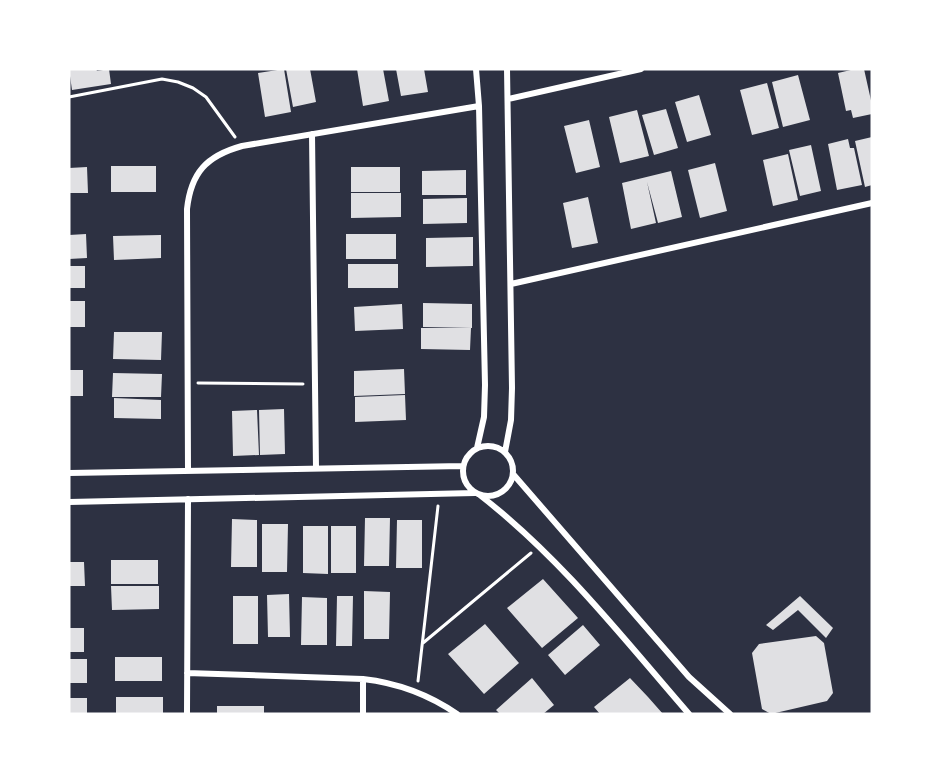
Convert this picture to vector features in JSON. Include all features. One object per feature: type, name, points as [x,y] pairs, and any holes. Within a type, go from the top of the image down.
[{"type":"street","points":[[476,69],[479,106],[485,393],[484,417],[477,448]]},
{"type":"street","points":[[505,453],[512,404],[507,69]]},
{"type":"street","points":[[508,99],[641,69]]},
{"type":"street","points":[[188,471],[187,209],[189,191],[196,174],[208,160],[224,151],[242,146],[479,106]]},
{"type":"street","points":[[312,134],[316,468]]},
{"type":"street","points":[[511,284],[872,204]]},
{"type":"street","points":[[69,502],[439,494],[478,495],[495,495],[511,481],[513,474],[510,459],[497,447],[487,446],[471,452],[463,466],[464,481],[478,495],[540,546],[555,561],[689,714]]},
{"type":"street","points":[[69,473],[463,466]]},
{"type":"street","points":[[513,474],[689,677],[730,714]]},
{"type":"street","points":[[187,714],[188,499]]},
{"type":"street","points":[[187,673],[363,679],[389,682],[417,692],[457,714]]},
{"type":"street","points":[[363,679],[363,714]]},
{"type":"path","points":[[69,97],[162,79],[178,81],[206,97],[242,146]]},
{"type":"path","points":[[187,383],[315,384]]},
{"type":"path","points":[[417,692],[439,494]]},
{"type":"path","points":[[422,644],[540,546]]},
{"type":"building","points":[[69,69],[96,69],[97,71],[109,69],[111,84],[72,90]]},
{"type":"building","points":[[284,69],[291,112],[265,117],[258,73]]},
{"type":"building","points":[[286,69],[310,69],[316,102],[293,107]]},
{"type":"building","points":[[357,69],[383,69],[389,101],[363,106]]},
{"type":"building","points":[[396,69],[424,69],[428,92],[401,96]]},
{"type":"building","points":[[864,69],[872,114],[853,118],[851,110],[846,111],[838,73]]},
{"type":"building","points":[[798,75],[810,120],[783,127],[772,82]]},
{"type":"building","points":[[767,83],[779,128],[752,135],[740,90]]},
{"type":"building","points":[[699,95],[711,135],[687,142],[675,102]]},
{"type":"building","points":[[666,109],[678,148],[654,155],[642,115]]},
{"type":"building","points":[[637,110],[649,156],[620,163],[609,117]]},
{"type":"building","points":[[589,120],[600,167],[576,173],[564,126]]},
{"type":"building","points":[[872,137],[872,185],[865,187],[855,141]]},
{"type":"building","points":[[848,139],[850,148],[854,148],[862,185],[837,190],[828,144]]},
{"type":"building","points":[[811,145],[821,191],[800,196],[789,150]]},
{"type":"building","points":[[788,154],[798,200],[773,206],[763,160]]},
{"type":"building","points":[[715,163],[727,211],[700,218],[688,170]]},
{"type":"building","points":[[111,166],[156,166],[156,192],[111,192]]},
{"type":"building","points":[[87,167],[88,193],[69,193],[69,168]]},
{"type":"building","points":[[351,167],[400,167],[400,192],[351,192]]},
{"type":"building","points":[[466,170],[466,195],[422,195],[422,171]]},
{"type":"building","points":[[671,171],[682,217],[658,223],[647,182],[656,223],[631,229],[622,183]]},
{"type":"building","points":[[351,193],[401,193],[401,217],[351,218]]},
{"type":"building","points":[[588,197],[598,243],[572,248],[563,203]]},
{"type":"building","points":[[467,198],[467,223],[423,224],[423,199]]},
{"type":"building","points":[[86,234],[87,258],[69,259],[69,235]]},
{"type":"building","points":[[346,234],[396,234],[396,259],[346,259]]},
{"type":"building","points":[[161,235],[161,258],[114,260],[113,236]]},
{"type":"building","points":[[473,237],[473,266],[426,267],[426,238]]},
{"type":"building","points":[[348,264],[398,264],[398,288],[348,288]]},
{"type":"building","points":[[69,266],[85,266],[85,288],[69,288]]},
{"type":"building","points":[[69,301],[85,301],[85,327],[69,327]]},
{"type":"building","points":[[423,303],[472,304],[472,328],[423,327]]},
{"type":"building","points":[[402,304],[403,329],[355,331],[354,307]]},
{"type":"building","points":[[421,328],[471,328],[470,350],[421,349]]},
{"type":"building","points":[[114,332],[162,332],[161,360],[113,359]]},
{"type":"building","points":[[404,369],[405,394],[354,396],[354,371]]},
{"type":"building","points":[[69,370],[83,370],[83,396],[69,396]]},
{"type":"building","points":[[113,373],[162,374],[161,397],[112,397]]},
{"type":"building","points":[[405,395],[406,420],[355,422],[355,397]]},
{"type":"building","points":[[114,398],[161,400],[161,419],[114,418]]},
{"type":"building","points":[[284,409],[285,454],[260,455],[259,410]]},
{"type":"building","points":[[257,410],[259,455],[233,456],[232,411]]},
{"type":"building","points":[[365,518],[390,518],[389,566],[364,566]]},
{"type":"building","points":[[232,519],[257,520],[257,567],[231,567]]},
{"type":"building","points":[[397,520],[422,520],[422,568],[396,568]]},
{"type":"building","points":[[262,524],[288,524],[287,572],[262,572]]},
{"type":"building","points":[[303,526],[328,526],[328,574],[303,573]]},
{"type":"building","points":[[331,526],[356,526],[356,573],[331,573]]},
{"type":"building","points":[[111,560],[158,560],[158,584],[111,584]]},
{"type":"building","points":[[69,562],[84,562],[85,586],[69,586]]},
{"type":"building","points":[[543,579],[578,618],[542,648],[507,608]]},
{"type":"building","points":[[111,586],[159,586],[159,609],[112,610]]},
{"type":"building","points":[[364,591],[390,592],[389,639],[364,639]]},
{"type":"building","points":[[289,594],[290,637],[268,637],[267,595]]},
{"type":"building","points":[[233,596],[258,596],[258,644],[233,644]]},
{"type":"building","points":[[337,596],[353,596],[352,646],[336,646]]},
{"type":"building","points":[[800,596],[833,628],[826,638],[798,610],[773,630],[766,625]]},
{"type":"building","points":[[302,597],[327,598],[327,645],[301,645]]},
{"type":"building","points":[[485,624],[519,663],[484,694],[448,654]]},
{"type":"building","points":[[583,625],[600,645],[565,675],[548,655]]},
{"type":"building","points":[[69,628],[84,628],[84,652],[69,652]]},
{"type":"building","points":[[816,636],[824,643],[833,693],[827,701],[771,714],[762,709],[752,653],[759,644]]},
{"type":"building","points":[[115,657],[162,657],[162,681],[115,681]]},
{"type":"building","points":[[69,659],[87,659],[87,683],[69,683]]},
{"type":"building","points":[[532,678],[554,705],[543,714],[500,714],[496,710]]},
{"type":"building","points":[[630,678],[663,714],[600,714],[594,707]]},
{"type":"building","points":[[116,697],[163,697],[163,714],[116,714]]},
{"type":"building","points":[[69,698],[87,698],[87,714],[69,714]]},
{"type":"building","points":[[217,706],[264,706],[264,714],[217,714]]}]
